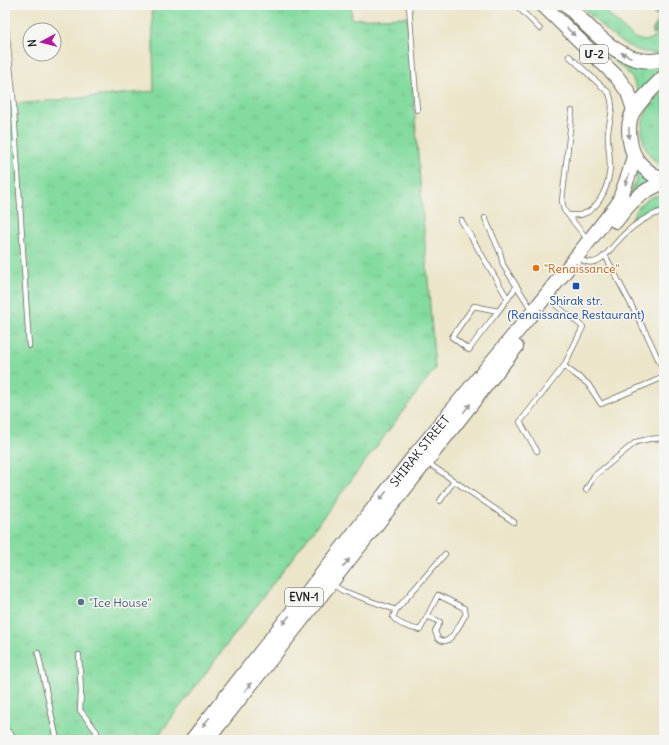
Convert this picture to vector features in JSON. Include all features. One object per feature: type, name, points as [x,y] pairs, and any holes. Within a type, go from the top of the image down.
[{"type":"main road","name":"Մ-2","points":[[543,5],[617,76],[628,92],[634,110]]},
{"type":"main road","name":"Մ-2","points":[[567,5],[612,48],[624,55],[640,60],[659,61],[664,59]]},
{"type":"main road","name":"SHIRAK STREET","points":[[664,77],[634,110],[629,123],[629,141],[634,156],[647,172],[664,182]]},
{"type":"main road","name":"SHIRAK STREET","points":[[192,740],[416,454],[533,312],[618,204],[634,156]]},
{"type":"main road","name":"SHIRAK STREET","points":[[207,740],[425,460],[633,200],[648,189],[664,182]]},
{"type":"lane","points":[[409,5],[417,110]]},
{"type":"lane","points":[[516,5],[540,29]]},
{"type":"lane","points":[[5,18],[13,95],[29,346]]},
{"type":"lane","points":[[568,215],[583,214],[591,210],[601,198],[606,186],[610,174],[608,131],[612,108],[612,100],[609,93],[569,56]]},
{"type":"lane","points":[[572,111],[562,202],[564,210],[589,240]]},
{"type":"lane","points":[[584,261],[592,263],[600,260],[636,225],[646,218],[664,211]]},
{"type":"lane","points":[[485,218],[500,252],[503,265],[533,312]]},
{"type":"lane","points":[[461,220],[508,299]]},
{"type":"lane","points":[[605,255],[649,339],[664,372]]},
{"type":"lane","points":[[498,311],[474,306],[452,337],[468,350],[508,299],[516,287]]},
{"type":"lane","points":[[537,451],[520,422],[564,366],[583,327],[552,302]]},
{"type":"lane","points":[[564,366],[588,384],[601,404],[664,378]]},
{"type":"lane","points":[[586,490],[594,476],[636,442],[664,438]]},
{"type":"lane","points":[[425,460],[514,522]]},
{"type":"lane","points":[[440,501],[454,481]]},
{"type":"lane","points":[[427,616],[440,622],[435,631],[438,639],[444,641],[449,640],[452,637],[466,614],[464,608],[438,595],[427,616],[420,630],[413,629],[396,621],[393,617],[396,610],[445,554]]},
{"type":"lane","points":[[330,582],[343,591],[396,610]]},
{"type":"lane","points":[[38,653],[57,740]]},
{"type":"lane","points":[[79,655],[81,692],[80,710],[97,732],[92,740]]},
{"type":"lane","points":[[5,729],[17,740]]},
{"type":"green space","points":[[152,5],[351,5],[352,19],[407,17],[435,369],[155,740],[5,740],[5,105],[154,91]]},
{"type":"green space","points":[[580,5],[600,5],[634,38],[644,41],[664,33],[664,52],[651,53],[639,51],[628,46],[607,31]]},
{"type":"green space","points":[[646,5],[657,5],[664,11],[664,31],[653,35],[653,29],[659,19]]},
{"type":"green space","points":[[594,42],[664,65],[664,69],[640,95],[632,78],[627,72]]},
{"type":"green space","points":[[664,90],[664,168],[652,158],[644,144],[642,129],[646,113]]},
{"type":"green space","points":[[638,169],[654,182],[628,198],[636,180]]},
{"type":"green space","points":[[664,194],[664,205],[659,206],[642,217],[630,222],[635,211],[643,203],[652,197]]},
{"type":"place","name":"\"Renaissance\"","points":[[536,268]]},
{"type":"place","name":"Shirak str. (Renaissance Restaurant)","points":[[576,286]]},
{"type":"place","name":"\"Ice House\"","points":[[81,602]]}]
